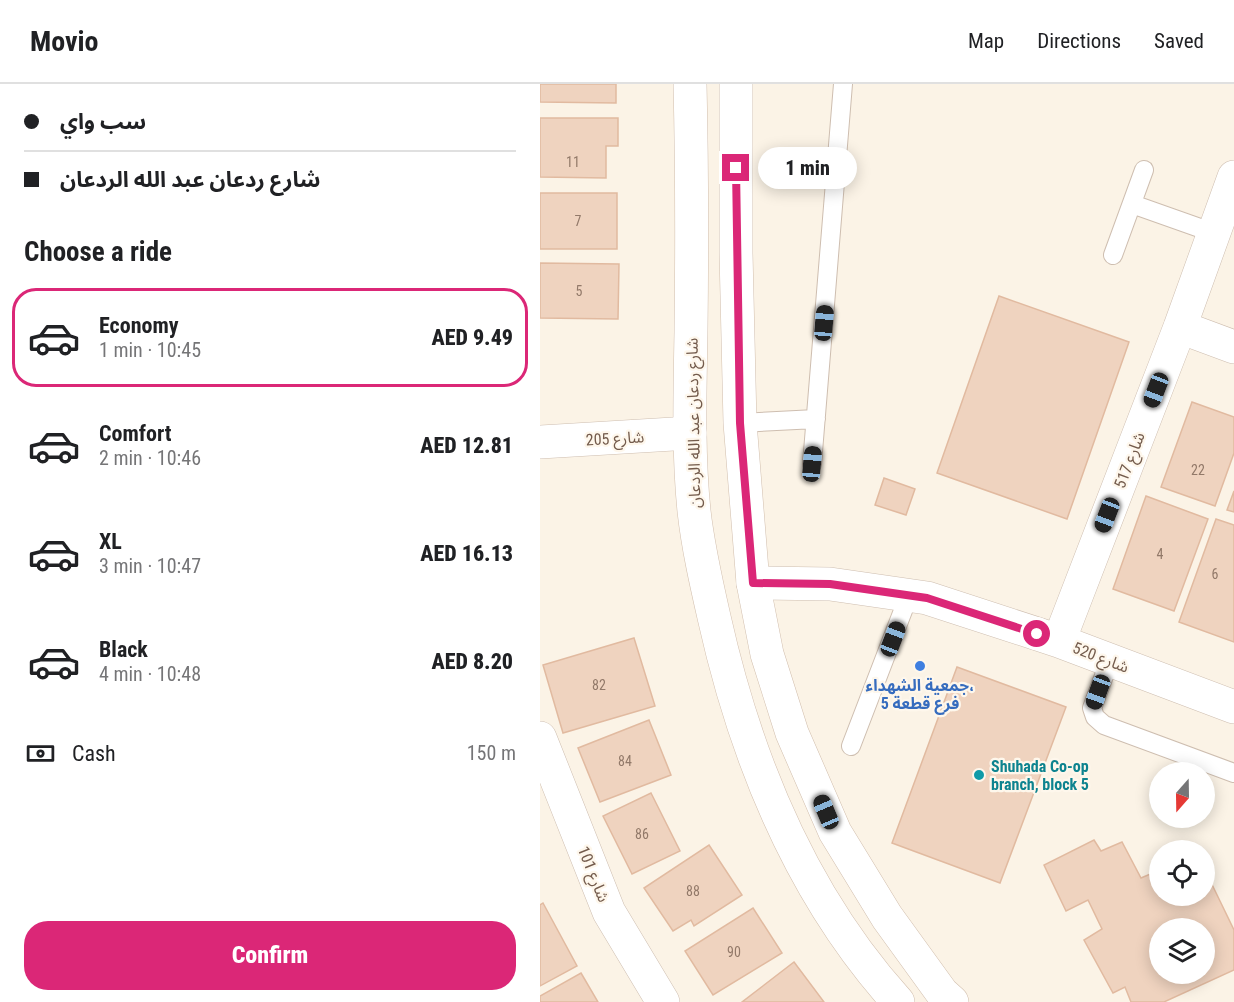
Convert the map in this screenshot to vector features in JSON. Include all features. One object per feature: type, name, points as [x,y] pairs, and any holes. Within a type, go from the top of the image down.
[{"type":"street","name":"شارع ردعان عبد الله الردعان","points":[[690,84],[692,175],[690,434],[694,512],[707,586],[723,656],[747,739],[785,833],[834,917],[877,979],[898,1002]]},
{"type":"street","points":[[736,84],[736,253],[740,423],[753,583],[767,654],[792,733],[835,832],[887,917],[942,993],[952,1002]]},
{"type":"street","name":"شارع 517","points":[[1059,641],[1180,327],[1234,177]]},
{"type":"street","points":[[1180,327],[1234,347]]},
{"type":"street","name":"شارع 205","points":[[540,442],[690,434]]},
{"type":"street","name":"شارع 520","points":[[753,583],[830,584],[927,598],[1059,641],[1234,707]]},
{"type":"street","name":"شارع 101","points":[[540,738],[609,912],[663,1002]]},
{"type":"lane","points":[[812,464],[843,84]]},
{"type":"lane","points":[[1113,255],[1144,170]]},
{"type":"lane","points":[[1132,204],[1214,233]]},
{"type":"lane","points":[[740,423],[816,418]]},
{"type":"lane","points":[[851,746],[909,595]]},
{"type":"lane","points":[[1110,660],[1092,708],[1095,717],[1104,725],[1234,773]]},
{"type":"building","points":[[540,84],[616,84],[616,103],[540,102]]},
{"type":"building","points":[[540,118],[618,118],[618,146],[606,146],[606,178],[540,177]]},
{"type":"building","points":[[540,193],[617,193],[617,249],[540,249]]},
{"type":"building","points":[[540,263],[619,264],[618,319],[540,318]]},
{"type":"building","points":[[999,296],[1129,342],[1067,519],[937,473]]},
{"type":"building","points":[[1192,402],[1234,417],[1234,453],[1215,506],[1161,487]]},
{"type":"building","points":[[884,478],[915,489],[906,515],[875,505]]},
{"type":"building","points":[[1234,491],[1234,512],[1227,510]]},
{"type":"building","points":[[1146,496],[1208,519],[1174,611],[1113,589]]},
{"type":"building","points":[[1216,519],[1234,525],[1234,642],[1179,622]]},
{"type":"building","points":[[634,638],[655,706],[563,733],[543,665]]},
{"type":"building","name":"Shuhada Co-op branch, block 5","points":[[957,667],[1066,707],[1000,883],[892,843]]},
{"type":"building","points":[[649,720],[671,775],[600,802],[578,748]]},
{"type":"building","points":[[651,793],[680,851],[632,874],[603,816]]},
{"type":"building","points":[[1094,840],[1101,851],[1122,842],[1141,878],[1149,875],[1149,906],[1215,906],[1215,891],[1234,930],[1234,970],[1215,979],[1215,918],[1149,918],[1149,984],[1203,984],[1164,1002],[1131,1002],[1125,987],[1113,993],[1084,940],[1102,929],[1088,900],[1066,911],[1044,865]]},
{"type":"building","points":[[709,845],[742,895],[694,926],[691,920],[673,931],[644,888]]},
{"type":"building","points":[[543,903],[577,966],[540,986],[540,905]]},
{"type":"building","points":[[753,908],[782,953],[713,995],[685,951]]},
{"type":"building","points":[[794,962],[824,1002],[742,1002]]},
{"type":"building","points":[[581,973],[598,1002],[540,1002],[540,996]]},
{"type":"place","name":"جمعية الشهداء، فرع قطعة 5","points":[[920,666]]},
{"type":"place","name":"Shuhada Co-op branch, block 5","points":[[979,775]]},
{"type":"route","points":[[736,168],[740,423],[753,583],[830,584],[927,598],[1037,634]]}]
